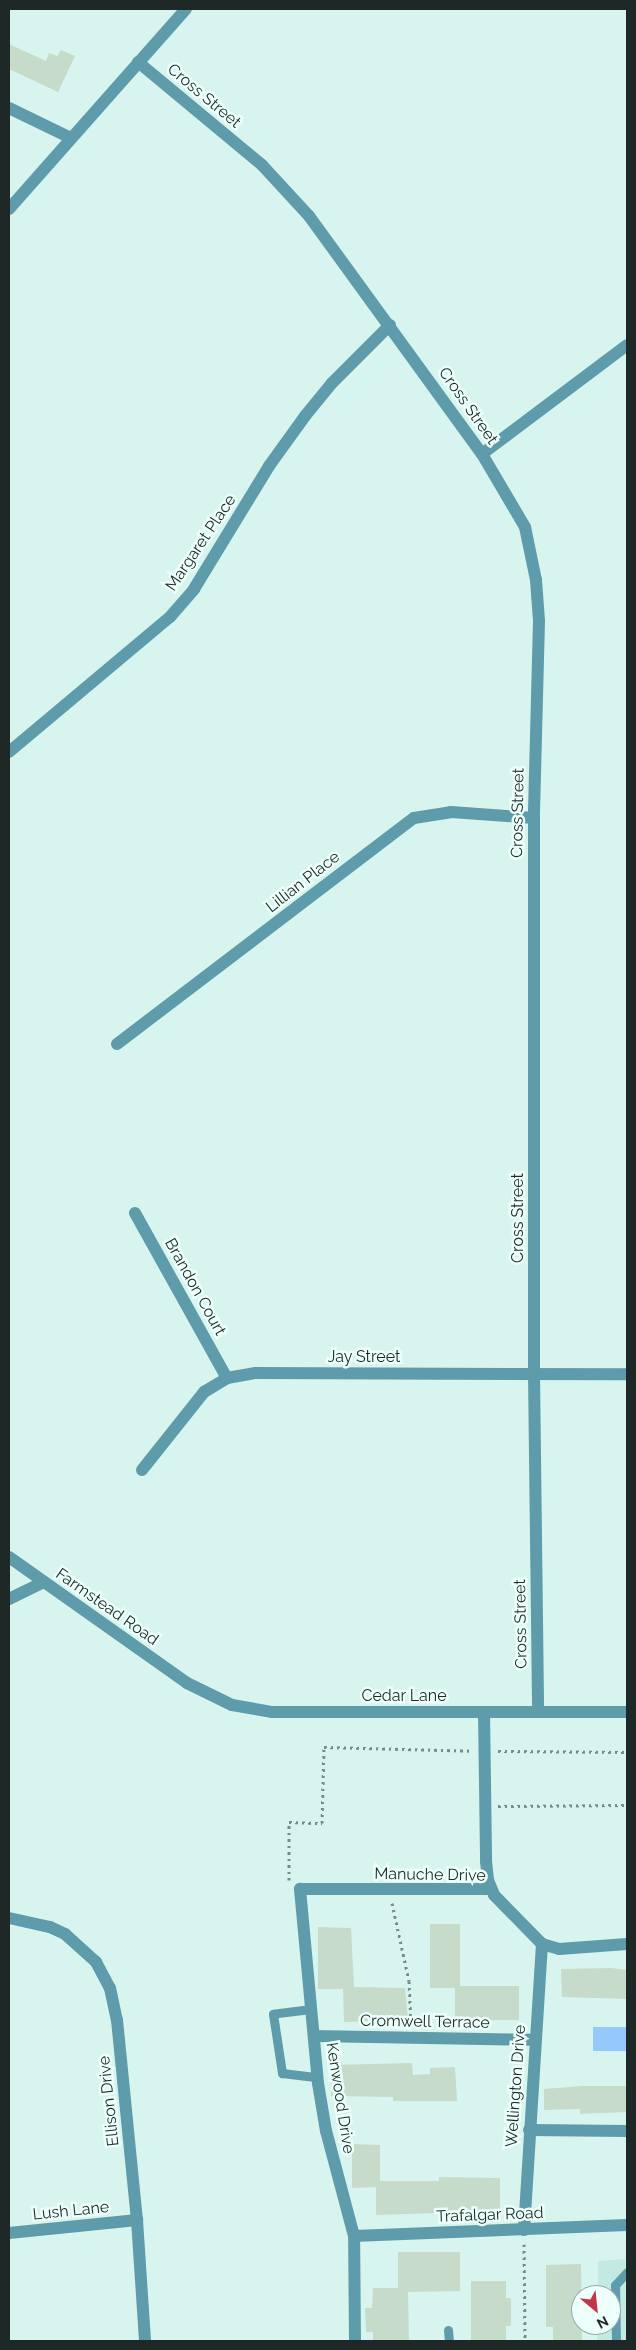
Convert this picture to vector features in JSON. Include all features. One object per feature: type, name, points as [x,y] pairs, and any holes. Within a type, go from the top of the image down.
[{"type":"street","points":[[9,208],[186,9]]},
{"type":"street","name":"Cross Street","points":[[138,62],[262,165],[308,216],[390,324],[482,454],[525,527],[536,580],[539,621],[534,818],[534,1374],[538,1711]]},
{"type":"street","points":[[9,108],[71,138]]},
{"type":"street","name":"Margaret Place","points":[[9,752],[170,617],[194,589],[269,466],[305,416],[332,383],[390,324]]},
{"type":"street","points":[[482,454],[627,345]]},
{"type":"street","name":"Lillian Place","points":[[117,1044],[414,818],[451,812],[534,818]]},
{"type":"street","name":"Brandon Court","points":[[135,1213],[227,1378]]},
{"type":"street","name":"Jay Street","points":[[142,1470],[204,1392],[227,1378],[256,1373],[627,1374]]},
{"type":"street","name":"Farmstead Road","points":[[9,1557],[187,1684]]},
{"type":"street","points":[[9,1598],[44,1582]]},
{"type":"street","name":"Cedar Lane","points":[[187,1684],[232,1705],[272,1712],[627,1712]]},
{"type":"street","points":[[484,1712],[486,1861],[491,1890]]},
{"type":"street","name":"Manuche Drive","points":[[294,1886],[491,1890],[542,1944]]},
{"type":"street","name":"Kenwood Drive","points":[[294,1886],[311,2009],[317,2077],[326,2131],[354,2236],[355,2341]]},
{"type":"street","name":"Ellison Drive","points":[[9,1918],[50,1928],[65,1934],[96,1962],[110,1988],[117,2020],[137,2220],[145,2341]]},
{"type":"street","points":[[542,1944],[558,1948],[627,1944]]},
{"type":"street","name":"Wellington Drive","points":[[524,2230],[542,1944]]},
{"type":"street","name":"Cromwell Terrace","points":[[314,2036],[535,2040]]},
{"type":"street","points":[[529,2130],[627,2131]]},
{"type":"street","name":"Lush Lane","points":[[9,2233],[137,2220]]},
{"type":"street","name":"Trafalgar Road","points":[[354,2236],[627,2225]]},
{"type":"lane","points":[[311,2009],[273,2014],[282,2073],[317,2077]]},
{"type":"lane","points":[[616,2341],[615,2285],[627,2272]]},
{"type":"lane","points":[[448,2330],[448,2341]]},
{"type":"path","points":[[294,1886],[289,1822],[322,1823],[324,1747]]},
{"type":"path","points":[[485,1806],[627,1805]]},
{"type":"path","points":[[392,1889],[392,1915],[409,1981],[410,2033]]},
{"type":"path","points":[[524,2230],[525,2341]]},
{"type":"shaded area","points":[[625,2240],[627,2341],[597,2341],[597,2335],[621,2335],[621,2285],[598,2285],[598,2261],[625,2259]]},
{"type":"water","points":[[593,2027],[627,2027],[627,2051],[593,2051]]},
{"type":"building","points":[[9,44],[46,61],[49,53],[57,56],[61,50],[75,56],[58,92],[9,69]]},
{"type":"building","points":[[430,1924],[460,1924],[460,1986],[519,1986],[519,2020],[455,2020],[455,1988],[430,1988]]},
{"type":"building","points":[[318,1927],[351,1928],[354,1987],[405,1988],[408,2020],[344,2022],[343,1989],[318,1989]]},
{"type":"building","points":[[612,1968],[627,1970],[627,1999],[562,1997],[561,1969]]},
{"type":"building","points":[[412,2063],[413,2075],[430,2074],[430,2068],[455,2067],[457,2101],[393,2101],[393,2097],[331,2096],[332,2065]]},
{"type":"building","points":[[582,2086],[627,2086],[627,2112],[580,2114],[580,2109],[544,2110],[544,2089]]},
{"type":"building","points":[[352,2144],[380,2145],[380,2181],[439,2181],[439,2177],[500,2178],[500,2211],[376,2215],[376,2187],[352,2188]]},
{"type":"building","points":[[398,2252],[460,2252],[460,2291],[408,2292],[409,2341],[373,2341],[373,2332],[366,2332],[365,2308],[372,2308],[373,2288],[398,2288]]},
{"type":"building","points":[[581,2264],[581,2285],[571,2285],[571,2335],[582,2335],[582,2341],[553,2341],[553,2327],[546,2327],[546,2265]]},
{"type":"building","points":[[471,2281],[506,2281],[506,2298],[511,2298],[511,2326],[506,2326],[506,2341],[471,2341]]}]
